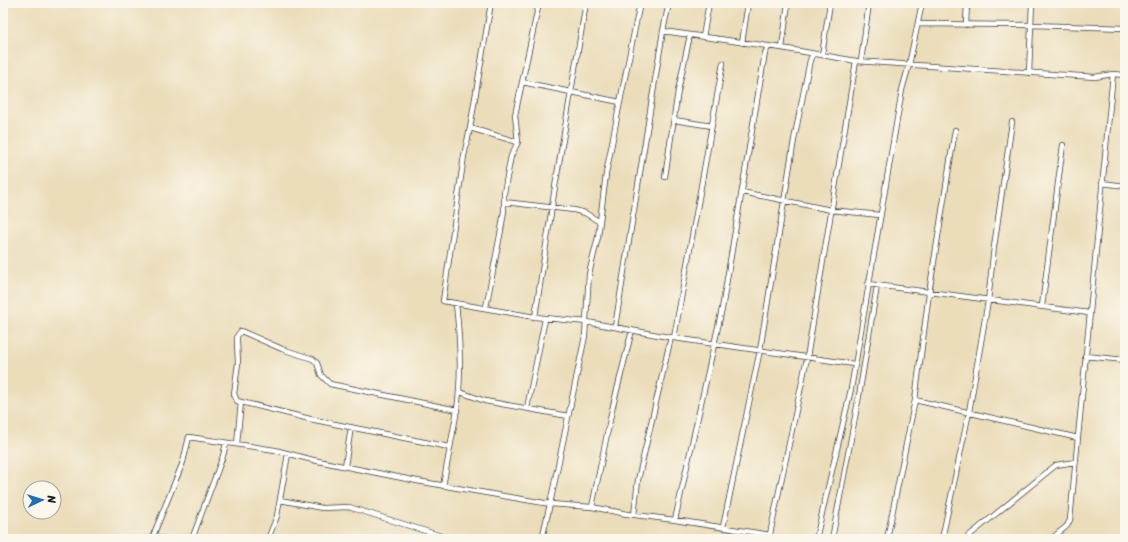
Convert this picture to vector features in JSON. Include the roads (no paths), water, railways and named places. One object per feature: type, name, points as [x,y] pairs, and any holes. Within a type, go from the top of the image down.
[{"type":"street","points":[[491,3],[464,156],[442,300],[456,304],[536,317],[587,322],[672,338],[854,364]]},
{"type":"street","points":[[486,308],[501,230],[504,193],[511,156],[518,142],[516,115],[539,3]]},
{"type":"street","points":[[536,317],[552,206],[586,3]]},
{"type":"street","points":[[542,539],[587,322],[590,274],[600,222],[606,174],[640,3]]},
{"type":"street","points":[[615,327],[634,216],[655,72],[669,3]]},
{"type":"street","points":[[703,37],[709,3]]},
{"type":"street","points":[[742,43],[748,3]]},
{"type":"street","points":[[782,48],[788,3]]},
{"type":"street","points":[[822,56],[830,3]]},
{"type":"street","points":[[163,539],[153,537],[183,462],[189,437],[237,444],[443,486],[550,504],[592,507],[634,515],[723,527],[770,537],[807,358],[831,210],[869,3]]},
{"type":"street","points":[[816,539],[851,389],[854,364],[902,90],[909,66],[922,3]]},
{"type":"street","points":[[966,26],[967,3]]},
{"type":"street","points":[[1029,73],[1032,3]]},
{"type":"street","points":[[918,24],[1125,28]]},
{"type":"street","points":[[663,31],[782,48],[822,56],[909,66],[1096,77],[1113,74],[1125,75]]},
{"type":"street","points":[[665,177],[690,35]]},
{"type":"street","points":[[674,520],[715,343],[765,53],[769,46]]},
{"type":"street","points":[[723,527],[760,350],[784,200],[810,60],[813,54]]},
{"type":"street","points":[[634,515],[638,480],[672,338],[723,63]]},
{"type":"street","points":[[1051,539],[1069,524],[1113,74]]},
{"type":"street","points":[[522,82],[620,102]]},
{"type":"street","points":[[674,120],[712,126]]},
{"type":"street","points":[[942,539],[969,412],[988,301],[994,247],[1012,122]]},
{"type":"street","points":[[470,128],[518,142]]},
{"type":"street","points":[[887,539],[915,400],[929,293],[954,130]]},
{"type":"street","points":[[1042,306],[1063,144]]},
{"type":"street","points":[[1102,183],[1125,186]]},
{"type":"street","points":[[742,192],[831,210],[880,215]]},
{"type":"street","points":[[504,202],[552,206],[585,213],[600,222]]},
{"type":"street","points":[[868,284],[988,301],[1042,306],[1089,313]]},
{"type":"street","points":[[832,539],[859,396],[877,286]]},
{"type":"street","points":[[443,486],[460,392],[459,333],[456,304]]},
{"type":"street","points":[[527,408],[545,318]]},
{"type":"street","points":[[592,507],[612,410],[632,330]]},
{"type":"street","points":[[449,447],[407,440],[351,426],[310,419],[235,400],[234,394],[238,363],[237,336],[241,331],[282,349],[313,359],[317,363],[321,375],[330,384],[457,410]]},
{"type":"street","points":[[1085,356],[1125,360]]},
{"type":"street","points":[[460,392],[485,401],[568,416]]},
{"type":"street","points":[[915,400],[1078,438]]},
{"type":"street","points":[[237,444],[241,402]]},
{"type":"street","points":[[345,466],[351,426]]},
{"type":"street","points":[[192,539],[222,461],[226,443]]},
{"type":"street","points":[[268,539],[275,523],[288,454]]},
{"type":"street","points":[[965,539],[1056,465],[1075,462]]},
{"type":"street","points":[[280,500],[322,508],[349,507],[451,539]]}]
